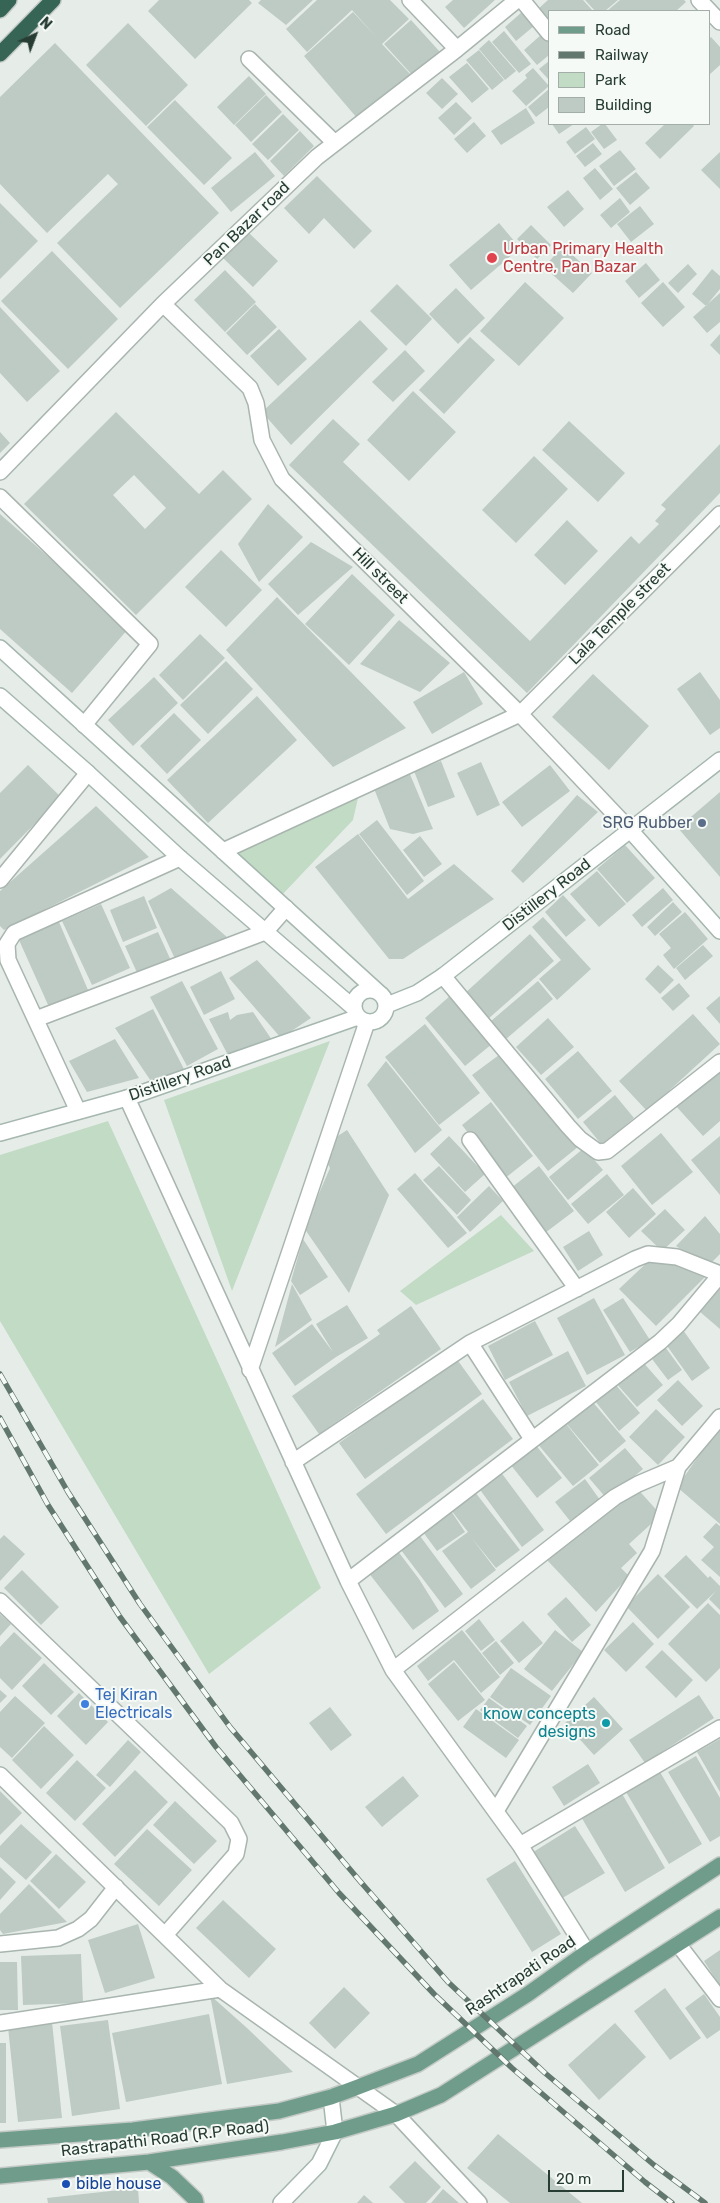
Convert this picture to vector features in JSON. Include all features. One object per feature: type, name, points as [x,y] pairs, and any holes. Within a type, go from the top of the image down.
[{"type":"highway","points":[[0,10],[10,0]]},
{"type":"highway","points":[[0,54],[52,0]]},
{"type":"main road","name":"Rashtrapati Road","points":[[331,2097],[418,2064],[528,1994],[587,1952],[720,1865]]},
{"type":"main road","points":[[335,2132],[396,2114],[441,2095],[720,1917]]},
{"type":"main road","name":"Rastrapathi Road (R.P Road)","points":[[0,2140],[133,2130],[279,2111],[331,2097]]},
{"type":"main road","name":"Rastrapathi Road (R.P Road)","points":[[0,2176],[150,2162],[335,2132]]},
{"type":"main road","points":[[150,2162],[172,2177],[195,2199],[196,2203]]},
{"type":"street","points":[[410,0],[457,49]]},
{"type":"street","name":"Pan Bazar road","points":[[0,472],[164,304],[317,157],[517,0]]},
{"type":"street","points":[[522,0],[548,32]]},
{"type":"street","points":[[699,0],[709,10]]},
{"type":"street","points":[[710,12],[720,22]]},
{"type":"street","points":[[249,59],[335,143]]},
{"type":"street","name":"Hill street","points":[[164,304],[250,388],[256,403],[262,440],[282,479],[520,714],[630,830],[720,931]]},
{"type":"street","points":[[0,497],[150,644],[84,725]]},
{"type":"street","name":"Lala Temple street","points":[[520,714],[720,514]]},
{"type":"street","points":[[0,648],[286,908],[383,999]]},
{"type":"street","points":[[0,696],[360,1016],[250,1370]]},
{"type":"street","points":[[223,851],[520,714]]},
{"type":"street","name":"Distillery Road","points":[[383,999],[386,1010],[381,1019],[372,1023],[360,1016],[356,998],[364,991],[383,999],[417,993],[444,976],[720,760]]},
{"type":"street","points":[[0,880],[88,773]]},
{"type":"street","points":[[78,1111],[8,960],[7,944],[14,933],[180,858]]},
{"type":"street","points":[[36,1019],[266,932],[286,908]]},
{"type":"street","points":[[444,976],[568,1126],[580,1139],[598,1152],[608,1151],[720,1062]]},
{"type":"street","name":"Distillery Road","points":[[0,1133],[127,1098],[360,1016]]},
{"type":"street","points":[[127,1098],[348,1581],[393,1670],[496,1810],[587,1952]]},
{"type":"street","points":[[470,1140],[576,1289]]},
{"type":"street","points":[[293,1462],[470,1343],[648,1254],[677,1256],[720,1274],[679,1324],[660,1342],[348,1581]]},
{"type":"street","points":[[470,1343],[532,1440]]},
{"type":"street","points":[[496,1810],[652,1551],[678,1467],[720,1417]]},
{"type":"street","points":[[393,1670],[615,1497],[638,1484],[678,1467]]},
{"type":"street","points":[[0,1601],[231,1822],[239,1839],[236,1854],[165,1936]]},
{"type":"street","points":[[520,1845],[720,1728]]},
{"type":"street","points":[[0,1774],[220,1989],[396,2114],[479,2203]]},
{"type":"street","points":[[0,1944],[58,1938],[78,1929],[91,1919],[116,1887]]},
{"type":"street","points":[[678,1944],[720,1999]]},
{"type":"street","points":[[0,2023],[220,1989]]},
{"type":"street","points":[[281,2203],[320,2164],[335,2132],[331,2097]]},
{"type":"green space","points":[[361,785],[353,820],[281,896],[234,850]]},
{"type":"green space","points":[[330,1041],[232,1291],[164,1100]]},
{"type":"green space","points":[[108,1121],[321,1588],[209,1674],[0,1321],[0,1155]]},
{"type":"green space","points":[[501,1215],[534,1251],[416,1305],[400,1291]]},
{"type":"building","points":[[159,0],[249,0],[252,3],[195,59],[148,11]]},
{"type":"building","points":[[261,0],[313,0],[286,25],[258,3]]},
{"type":"building","points":[[317,0],[390,0],[409,19],[382,44],[412,76],[357,118],[304,56],[353,12],[377,38],[352,10],[307,52],[286,29]]},
{"type":"building","points":[[453,0],[495,0],[464,28],[445,7]]},
{"type":"building","points":[[548,0],[583,0],[592,10],[548,10],[548,21],[537,10]]},
{"type":"building","points":[[585,0],[618,0],[606,10],[594,10]]},
{"type":"building","points":[[620,0],[684,0],[686,2],[677,10],[608,10]]},
{"type":"building","points":[[522,12],[534,26],[516,41],[505,27]]},
{"type":"building","points":[[411,20],[440,52],[413,76],[384,44]]},
{"type":"building","points":[[128,23],[188,85],[146,126],[86,65]]},
{"type":"building","points":[[504,31],[531,64],[519,73],[492,42]]},
{"type":"building","points":[[542,34],[548,41],[548,56],[537,65],[524,50]]},
{"type":"building","points":[[710,38],[720,47],[720,65],[710,74]]},
{"type":"building","points":[[489,40],[516,71],[505,80],[479,49]]},
{"type":"building","points":[[55,43],[219,213],[120,308],[57,243],[118,184],[108,174],[47,233],[0,184],[0,97]]},
{"type":"building","points":[[479,50],[504,80],[492,90],[466,60]]},
{"type":"building","points":[[548,62],[548,79],[539,69]]},
{"type":"building","points":[[467,63],[489,89],[472,103],[449,77]]},
{"type":"building","points":[[533,68],[548,85],[526,106],[512,91],[527,78],[525,75]]},
{"type":"building","points":[[249,76],[266,94],[234,125],[217,107]]},
{"type":"building","points":[[442,78],[458,94],[442,109],[426,93]]},
{"type":"building","points":[[548,90],[548,108],[536,117],[528,107]]},
{"type":"building","points":[[266,95],[282,112],[251,142],[235,125]]},
{"type":"building","points":[[175,100],[232,158],[204,185],[147,127]]},
{"type":"building","points":[[456,102],[472,118],[454,135],[438,118]]},
{"type":"building","points":[[526,108],[535,123],[501,145],[491,131]]},
{"type":"building","points":[[283,114],[299,130],[268,160],[252,144]]},
{"type":"building","points":[[474,122],[486,136],[467,153],[454,139]]},
{"type":"building","points":[[553,125],[572,125],[559,134]]},
{"type":"building","points":[[601,125],[606,125],[617,140],[604,149],[591,132]]},
{"type":"building","points":[[664,125],[694,126],[660,159],[645,143]]},
{"type":"building","points":[[586,127],[595,139],[575,154],[566,142]]},
{"type":"building","points":[[300,131],[314,146],[284,176],[270,161]]},
{"type":"building","points":[[593,143],[602,154],[585,167],[576,156]]},
{"type":"building","points":[[620,150],[636,169],[614,186],[599,166]]},
{"type":"building","points":[[255,152],[275,176],[231,212],[211,188]]},
{"type":"building","points":[[720,152],[720,189],[701,170]]},
{"type":"building","points":[[595,168],[613,189],[600,200],[583,178]]},
{"type":"building","points":[[636,172],[650,188],[630,205],[616,188]]},
{"type":"building","points":[[317,176],[372,231],[354,249],[324,218],[309,234],[284,208]]},
{"type":"building","points":[[568,190],[584,209],[564,227],[547,207]]},
{"type":"building","points":[[620,198],[630,212],[611,228],[600,215]]},
{"type":"building","points":[[0,203],[38,241],[0,279]]},
{"type":"building","points":[[640,206],[654,224],[631,242],[617,224]]},
{"type":"building","points":[[499,223],[520,248],[471,290],[449,265]]},
{"type":"building","points":[[531,225],[551,245],[537,259],[517,239]]},
{"type":"building","points":[[248,232],[278,261],[253,287],[223,258]]},
{"type":"building","points":[[563,246],[592,273],[573,293],[544,267]]},
{"type":"building","points":[[52,251],[118,319],[68,369],[1,301]]},
{"type":"building","points":[[646,263],[660,280],[639,298],[625,281]]},
{"type":"building","points":[[688,264],[697,274],[678,293],[668,283]]},
{"type":"building","points":[[712,269],[720,276],[720,289],[706,306],[692,294]]},
{"type":"building","points":[[225,270],[256,302],[225,332],[194,300]]},
{"type":"building","points":[[525,282],[564,318],[519,366],[480,331]]},
{"type":"building","points":[[663,282],[685,307],[663,327],[641,303]]},
{"type":"building","points":[[397,284],[432,319],[406,346],[370,311]]},
{"type":"building","points":[[456,288],[485,318],[458,344],[429,314]]},
{"type":"building","points":[[720,293],[720,322],[707,333],[693,317]]},
{"type":"building","points":[[255,304],[277,327],[247,355],[226,333]]},
{"type":"building","points":[[0,307],[60,371],[27,402],[0,373]]},
{"type":"building","points":[[360,320],[388,349],[291,445],[262,412]]},
{"type":"building","points":[[279,329],[307,359],[278,386],[250,356]]},
{"type":"building","points":[[720,334],[720,355],[710,345]]},
{"type":"building","points":[[470,337],[495,360],[444,414],[419,390]]},
{"type":"building","points":[[405,350],[425,371],[393,402],[372,382]]},
{"type":"building","points":[[413,391],[456,432],[409,481],[367,440]]},
{"type":"building","points":[[116,412],[199,494],[223,470],[252,499],[136,615],[24,504]],"holes":[[[134,475],[166,508],[145,529],[113,495]]]},
{"type":"building","points":[[333,419],[360,444],[343,462],[530,641],[631,536],[639,544],[659,524],[655,521],[666,509],[661,505],[720,444],[720,493],[527,693],[289,465]]},
{"type":"building","points":[[569,421],[625,473],[598,502],[542,450]]},
{"type":"building","points":[[0,432],[10,443],[0,453]]},
{"type":"building","points":[[534,456],[568,489],[516,543],[482,510]]},
{"type":"building","points":[[268,504],[303,537],[259,582],[238,544]]},
{"type":"building","points":[[0,514],[129,628],[72,693],[0,629]]},
{"type":"building","points":[[567,520],[598,551],[565,585],[534,555]]},
{"type":"building","points":[[311,542],[353,567],[298,615],[268,584]]},
{"type":"building","points":[[221,550],[262,590],[226,627],[185,587]]},
{"type":"building","points":[[352,574],[395,615],[349,665],[305,624]]},
{"type":"building","points":[[277,597],[406,728],[333,767],[226,650]]},
{"type":"building","points":[[399,620],[450,663],[420,692],[360,664]]},
{"type":"building","points":[[200,634],[225,658],[183,700],[159,675]]},
{"type":"building","points":[[226,661],[253,689],[208,734],[180,705]]},
{"type":"building","points":[[464,672],[483,704],[432,734],[413,702]]},
{"type":"building","points":[[700,672],[720,700],[720,728],[710,735],[677,689]]},
{"type":"building","points":[[593,674],[649,726],[609,770],[552,717]]},
{"type":"building","points":[[154,677],[178,703],[133,746],[108,720]]},
{"type":"building","points":[[257,696],[297,740],[208,823],[167,780]]},
{"type":"building","points":[[174,713],[201,740],[167,774],[140,746]]},
{"type":"building","points":[[441,761],[455,797],[428,807],[414,771]]},
{"type":"building","points":[[481,762],[500,805],[477,816],[457,773]]},
{"type":"building","points":[[28,765],[61,797],[0,859],[0,793]]},
{"type":"building","points":[[550,765],[570,791],[522,827],[502,802]]},
{"type":"building","points":[[409,772],[433,829],[413,834],[390,829],[373,786]]},
{"type":"building","points":[[720,792],[720,877],[678,828]]},
{"type":"building","points":[[577,795],[598,812],[523,883],[511,871]]},
{"type":"building","points":[[96,806],[149,857],[4,930],[0,926],[0,891]]},
{"type":"building","points":[[377,820],[424,881],[407,895],[359,834]]},
{"type":"building","points":[[358,834],[408,899],[454,864],[494,899],[403,959],[389,959],[315,867]]},
{"type":"building","points":[[420,836],[442,864],[424,877],[403,850]]},
{"type":"building","points":[[625,845],[655,878],[627,903],[597,869]]},
{"type":"building","points":[[597,871],[626,904],[599,927],[570,894]]},
{"type":"building","points":[[171,888],[228,938],[176,961],[148,901]]},
{"type":"building","points":[[663,888],[673,900],[642,927],[632,915]]},
{"type":"building","points":[[563,895],[586,920],[566,937],[545,912]]},
{"type":"building","points":[[144,896],[157,928],[123,942],[110,910]]},
{"type":"building","points":[[673,902],[682,912],[655,936],[647,927]]},
{"type":"building","points":[[101,904],[130,968],[92,985],[62,921]]},
{"type":"building","points":[[685,912],[708,939],[674,969],[663,955],[671,948],[659,934]]},
{"type":"building","points":[[543,917],[591,969],[557,1000],[539,979],[561,960],[532,927]]},
{"type":"building","points":[[59,922],[88,990],[49,1007],[19,940]]},
{"type":"building","points":[[158,932],[172,963],[139,977],[125,946]]},
{"type":"building","points":[[530,934],[554,961],[488,1019],[464,994]]},
{"type":"building","points":[[703,945],[713,956],[685,980],[676,968]]},
{"type":"building","points":[[257,960],[311,1018],[281,1038],[229,978]]},
{"type":"building","points":[[658,965],[674,980],[660,994],[645,979]]},
{"type":"building","points":[[221,971],[235,999],[204,1015],[190,987]]},
{"type":"building","points":[[182,981],[218,1049],[187,1066],[150,997]]},
{"type":"building","points":[[538,981],[553,999],[506,1039],[491,1021]]},
{"type":"building","points":[[679,983],[690,996],[673,1011],[661,998]]},
{"type":"building","points":[[451,995],[492,1044],[465,1066],[425,1018]]},
{"type":"building","points":[[720,996],[720,1024],[706,1008]]},
{"type":"building","points":[[153,1009],[185,1071],[155,1087],[115,1028]]},
{"type":"building","points":[[228,1012],[230,1020],[237,1015],[253,1012],[272,1040],[229,1057],[209,1019]]},
{"type":"building","points":[[693,1014],[720,1044],[647,1111],[619,1081]]},
{"type":"building","points":[[548,1018],[574,1047],[541,1075],[516,1047]]},
{"type":"building","points":[[425,1024],[480,1093],[439,1125],[385,1057]]},
{"type":"building","points":[[115,1039],[139,1078],[87,1092],[69,1061]]},
{"type":"building","points":[[578,1051],[612,1091],[578,1119],[545,1079]]},
{"type":"building","points":[[499,1055],[578,1147],[548,1171],[472,1075]]},
{"type":"building","points":[[386,1061],[442,1130],[415,1153],[367,1085]]},
{"type":"building","points":[[720,1069],[720,1121],[703,1136],[675,1105]]},
{"type":"building","points":[[615,1095],[634,1118],[602,1145],[583,1122]]},
{"type":"building","points":[[491,1102],[533,1156],[504,1179],[462,1125]]},
{"type":"building","points":[[347,1130],[389,1195],[349,1293],[304,1228],[330,1168],[325,1159],[333,1152],[327,1143]]},
{"type":"building","points":[[661,1133],[693,1172],[652,1205],[621,1166]]},
{"type":"building","points":[[449,1136],[485,1174],[465,1192],[430,1154]]},
{"type":"building","points":[[720,1136],[720,1195],[691,1160]]},
{"type":"building","points":[[584,1148],[603,1170],[568,1200],[549,1177]]},
{"type":"building","points":[[439,1166],[471,1200],[457,1215],[423,1180]]},
{"type":"building","points":[[539,1166],[574,1211],[545,1233],[511,1188]]},
{"type":"building","points":[[415,1173],[467,1233],[448,1248],[397,1189]]},
{"type":"building","points":[[607,1174],[624,1195],[588,1224],[571,1204]]},
{"type":"building","points":[[489,1186],[503,1201],[470,1232],[457,1217]]},
{"type":"building","points":[[633,1188],[656,1214],[629,1238],[606,1212]]},
{"type":"building","points":[[665,1209],[685,1230],[662,1251],[641,1231]]},
{"type":"building","points":[[705,1216],[720,1234],[720,1254],[707,1267],[676,1246]]},
{"type":"building","points":[[589,1231],[603,1255],[578,1271],[563,1247]]},
{"type":"building","points":[[303,1239],[328,1277],[300,1295],[291,1281]]},
{"type":"building","points":[[654,1256],[709,1273],[656,1326],[619,1289]]},
{"type":"building","points":[[292,1284],[312,1320],[275,1347]]},
{"type":"building","points":[[720,1287],[720,1329],[699,1311]]},
{"type":"building","points":[[594,1298],[625,1355],[587,1375],[557,1318]]},
{"type":"building","points":[[623,1298],[650,1340],[630,1352],[603,1310]]},
{"type":"building","points":[[347,1305],[368,1338],[336,1357],[295,1386],[272,1353],[312,1324],[333,1352],[316,1324]]},
{"type":"building","points":[[411,1306],[441,1349],[319,1434],[292,1396],[380,1334],[377,1330]]},
{"type":"building","points":[[535,1321],[553,1355],[505,1380],[488,1346]]},
{"type":"building","points":[[683,1330],[710,1368],[692,1381],[665,1343]]},
{"type":"building","points":[[663,1344],[682,1370],[668,1380],[649,1355]]},
{"type":"building","points":[[568,1351],[586,1386],[527,1416],[509,1382]]},
{"type":"building","points":[[456,1358],[482,1394],[365,1479],[339,1443]]},
{"type":"building","points":[[642,1361],[663,1385],[637,1407],[616,1383]]},
{"type":"building","points":[[678,1380],[703,1406],[682,1426],[657,1400]]},
{"type":"building","points":[[615,1384],[640,1413],[619,1431],[595,1401]]},
{"type":"building","points":[[483,1399],[513,1439],[386,1534],[356,1494]]},
{"type":"building","points":[[591,1400],[626,1441],[600,1463],[565,1422]]},
{"type":"building","points":[[656,1409],[685,1437],[658,1465],[629,1437]]},
{"type":"building","points":[[563,1420],[599,1465],[573,1486],[536,1442]]},
{"type":"building","points":[[720,1425],[720,1524],[677,1487]]},
{"type":"building","points":[[535,1444],[562,1478],[537,1498],[510,1464]]},
{"type":"building","points":[[625,1448],[643,1469],[607,1499],[589,1478]]},
{"type":"building","points":[[500,1471],[544,1530],[522,1547],[478,1487]]},
{"type":"building","points":[[585,1479],[603,1504],[574,1526],[555,1502]]},
{"type":"building","points":[[635,1486],[661,1515],[629,1544],[637,1553],[621,1568],[629,1576],[596,1612],[547,1560]]},
{"type":"building","points":[[475,1492],[520,1550],[496,1568],[471,1537],[496,1570],[471,1589],[442,1551],[468,1532],[451,1510]]},
{"type":"building","points":[[451,1511],[465,1532],[437,1551],[423,1532]]},
{"type":"building","points":[[716,1523],[720,1526],[720,1577],[701,1560],[714,1547],[703,1537]]},
{"type":"building","points":[[4,1535],[25,1554],[0,1581],[0,1539]]},
{"type":"building","points":[[420,1536],[463,1594],[445,1608],[401,1550]]},
{"type":"building","points":[[397,1550],[419,1579],[439,1611],[413,1630],[368,1572]]},
{"type":"building","points":[[686,1555],[708,1578],[710,1576],[720,1586],[720,1610],[709,1599],[716,1591],[697,1609],[664,1576]]},
{"type":"building","points":[[22,1570],[59,1607],[41,1625],[4,1588]]},
{"type":"building","points":[[658,1574],[690,1607],[658,1639],[626,1606]]},
{"type":"building","points":[[566,1597],[591,1625],[572,1642],[547,1614]]},
{"type":"building","points":[[708,1603],[720,1615],[720,1668],[706,1682],[668,1644]]},
{"type":"building","points":[[0,1614],[11,1624],[0,1636]]},
{"type":"building","points":[[479,1619],[495,1640],[481,1651],[465,1631]]},
{"type":"building","points":[[523,1621],[543,1643],[519,1663],[500,1641]]},
{"type":"building","points":[[633,1622],[654,1644],[626,1672],[604,1650]]},
{"type":"building","points":[[462,1630],[500,1677],[481,1693],[454,1660],[428,1681],[417,1666]]},
{"type":"building","points":[[555,1630],[583,1652],[552,1691],[524,1669]]},
{"type":"building","points":[[14,1632],[42,1658],[12,1690],[0,1678],[0,1647]]},
{"type":"building","points":[[496,1641],[514,1663],[500,1675],[482,1653]]},
{"type":"building","points":[[662,1650],[693,1680],[676,1698],[645,1667]]},
{"type":"building","points":[[454,1662],[485,1700],[458,1721],[428,1684]]},
{"type":"building","points":[[44,1663],[74,1692],[51,1715],[22,1686]]},
{"type":"building","points":[[511,1668],[551,1696],[530,1725],[490,1697]]},
{"type":"building","points":[[0,1690],[7,1696],[0,1703]]},
{"type":"building","points":[[79,1693],[108,1722],[86,1745],[57,1716]]},
{"type":"building","points":[[699,1695],[714,1718],[645,1763],[629,1740]]},
{"type":"building","points":[[15,1696],[45,1723],[12,1758],[0,1747],[0,1712]]},
{"type":"building","points":[[594,1697],[623,1729],[594,1755],[565,1723]]},
{"type":"building","points":[[489,1698],[527,1726],[518,1738],[480,1710]]},
{"type":"building","points":[[330,1707],[352,1735],[331,1751],[309,1723]]},
{"type":"building","points":[[476,1709],[519,1740],[506,1758],[463,1727]]},
{"type":"building","points":[[44,1726],[74,1755],[41,1789],[12,1760]]},
{"type":"building","points":[[720,1739],[720,1792],[697,1752]]},
{"type":"building","points":[[128,1740],[141,1752],[110,1787],[96,1775]]},
{"type":"building","points":[[696,1756],[720,1798],[720,1836],[710,1842],[668,1772]]},
{"type":"building","points":[[77,1760],[106,1788],[75,1821],[46,1793]]},
{"type":"building","points":[[588,1764],[600,1783],[564,1806],[552,1787]]},
{"type":"building","points":[[135,1770],[168,1802],[115,1857],[82,1824]]},
{"type":"building","points":[[660,1772],[702,1844],[669,1864],[626,1792]]},
{"type":"building","points":[[403,1776],[419,1796],[382,1827],[365,1807]]},
{"type":"building","points":[[0,1791],[22,1813],[0,1835]]},
{"type":"building","points":[[621,1792],[665,1868],[625,1892],[580,1815]]},
{"type":"building","points":[[175,1801],[217,1841],[194,1864],[153,1825]]},
{"type":"building","points":[[21,1824],[52,1852],[26,1880],[0,1857],[0,1846]]},
{"type":"building","points":[[575,1826],[605,1873],[559,1900],[530,1854]]},
{"type":"building","points":[[147,1829],[192,1870],[159,1906],[114,1864]]},
{"type":"building","points":[[56,1854],[86,1882],[59,1909],[30,1881]]},
{"type":"building","points":[[515,1861],[561,1934],[532,1952],[486,1879]]},
{"type":"building","points":[[0,1867],[16,1882],[0,1900]]},
{"type":"building","points":[[29,1884],[67,1922],[3,1934],[0,1930],[0,1914]]},
{"type":"building","points":[[223,1900],[276,1949],[249,1978],[196,1928]]},
{"type":"building","points":[[138,1924],[155,1978],[105,1993],[88,1940]]},
{"type":"building","points":[[720,1950],[720,1986],[704,1961]]},
{"type":"building","points":[[81,1954],[83,2003],[23,2005],[21,1956]]},
{"type":"building","points":[[0,1962],[17,1962],[18,2010],[0,2010]]},
{"type":"building","points":[[344,1987],[370,2013],[335,2049],[309,2023]]},
{"type":"building","points":[[665,1988],[701,2038],[670,2060],[634,2011]]},
{"type":"building","points":[[704,1994],[720,2017],[720,2030],[707,2039],[685,2008]]},
{"type":"building","points":[[210,1995],[247,2028],[293,2072],[227,2084]]},
{"type":"building","points":[[209,2014],[222,2084],[126,2102],[112,2033]]},
{"type":"building","points":[[108,2020],[120,2109],[72,2116],[60,2026]]},
{"type":"building","points":[[52,2022],[62,2118],[18,2122],[8,2027]]},
{"type":"building","points":[[615,2023],[646,2057],[599,2100],[568,2065]]},
{"type":"building","points":[[0,2043],[6,2043],[6,2123],[0,2123]]},
{"type":"building","points":[[498,2134],[582,2203],[510,2203],[467,2168]]},
{"type":"building","points":[[415,2161],[441,2187],[426,2203],[405,2203],[389,2187]]},
{"type":"building","name":"bible house","points":[[138,2188],[139,2203],[48,2203],[47,2198]]},
{"type":"building","points":[[443,2189],[459,2203],[431,2203]]},
{"type":"building","points":[[364,2195],[373,2203],[357,2203]]},
{"type":"railway","points":[[0,1374],[68,1492],[140,1604],[230,1727],[359,1880],[448,1982],[545,2073],[654,2165],[705,2203]]},
{"type":"railway","points":[[0,1418],[48,1505],[120,1617],[216,1747],[339,1893],[434,1994],[512,2068],[672,2203]]},
{"type":"place","name":"Urban Primary Health Centre, Pan Bazar","points":[[492,258]]},
{"type":"place","name":"SRG Rubber","points":[[702,823]]},
{"type":"place","name":"Tej Kiran Electricals","points":[[85,1704]]},
{"type":"place","name":"know concepts designs","points":[[606,1723]]},
{"type":"place","name":"bible house","points":[[66,2184]]}]
